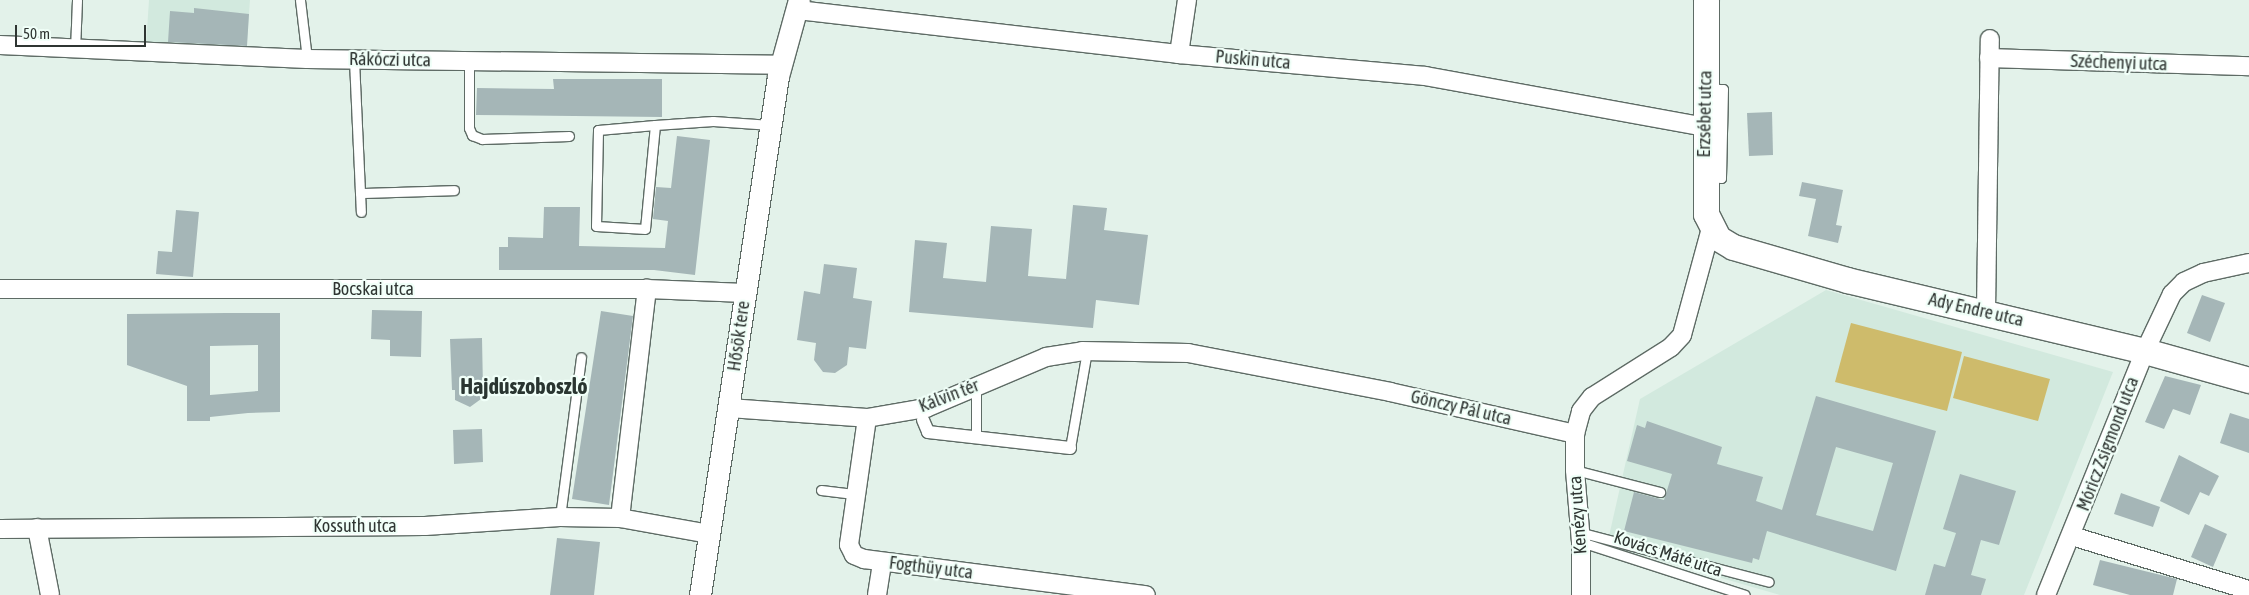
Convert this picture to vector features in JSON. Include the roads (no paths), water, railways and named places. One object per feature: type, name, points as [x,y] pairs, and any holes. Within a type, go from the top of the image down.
[{"type":"main road","name":"Erzsébet utca","points":[[1706,0],[1705,176],[1706,214],[1711,228]]},
{"type":"main road","name":"Ady Endre utca","points":[[1711,228],[1718,238],[1732,247],[1847,280],[2144,351],[2249,380]]},
{"type":"street","points":[[1179,54],[1187,0]]},
{"type":"street","name":"Puskin utca","points":[[798,5],[1179,54],[1425,76],[1705,127]]},
{"type":"street","name":"Hősök tere","points":[[700,595],[779,71],[798,5]]},
{"type":"street","points":[[1986,312],[1990,39]]},
{"type":"street","name":"Rákóczi utca","points":[[0,45],[75,50],[307,59],[469,61],[779,71]]},
{"type":"street","name":"Széchenyi utca","points":[[1989,58],[2249,66]]},
{"type":"street","points":[[1575,434],[1581,411],[1592,397],[1671,347],[1682,335],[1711,228]]},
{"type":"street","name":"Móricz Zsigmond utca","points":[[2046,595],[2072,536],[2144,351],[2172,294],[2184,282],[2203,273],[2249,263]]},
{"type":"street","name":"Bocskai utca","points":[[0,289],[647,289],[745,292]]},
{"type":"street","points":[[620,518],[647,289]]},
{"type":"street","name":"Gönczy Pál utca","points":[[1087,351],[1188,353],[1390,392],[1575,434]]},
{"type":"street","name":"Kálvin tér","points":[[729,408],[867,418],[926,408],[1046,357],[1087,351]]},
{"type":"street","name":"Fogthüy utca","points":[[867,418],[849,545],[854,555],[885,562],[1146,595]]},
{"type":"street","points":[[923,420],[928,432],[1070,448]]},
{"type":"street","name":"Kenézy utca","points":[[1575,434],[1581,595]]},
{"type":"street","name":"Kossuth utca","points":[[0,529],[425,526],[560,517],[620,518],[709,534]]},
{"type":"street","points":[[37,528],[50,595]]},
{"type":"street","points":[[2072,536],[2249,590]]},
{"type":"street","points":[[877,595],[885,562]]},
{"type":"lane","points":[[75,50],[77,0]]},
{"type":"lane","points":[[300,0],[307,59]]},
{"type":"lane","points":[[354,60],[360,212]]},
{"type":"lane","points":[[469,61],[469,128],[472,135],[482,139],[569,136]]},
{"type":"lane","points":[[1705,176],[1721,178],[1723,89],[1706,88]]},
{"type":"lane","points":[[656,125],[645,229],[596,226],[598,130],[656,125],[712,121],[771,125]]},
{"type":"lane","points":[[360,193],[454,190]]},
{"type":"lane","points":[[1070,448],[1087,351]]},
{"type":"lane","points":[[560,517],[581,357]]},
{"type":"lane","points":[[976,386],[976,437]]},
{"type":"lane","points":[[1575,470],[1660,492]]},
{"type":"lane","points":[[821,490],[856,494]]},
{"type":"lane","points":[[1580,537],[1769,582]]},
{"type":"lane","name":"Kovács Máté utca","points":[[1580,537],[1745,595]]},
{"type":"district","name":"Hajdúszoboszló","points":[[524,387]]}]
